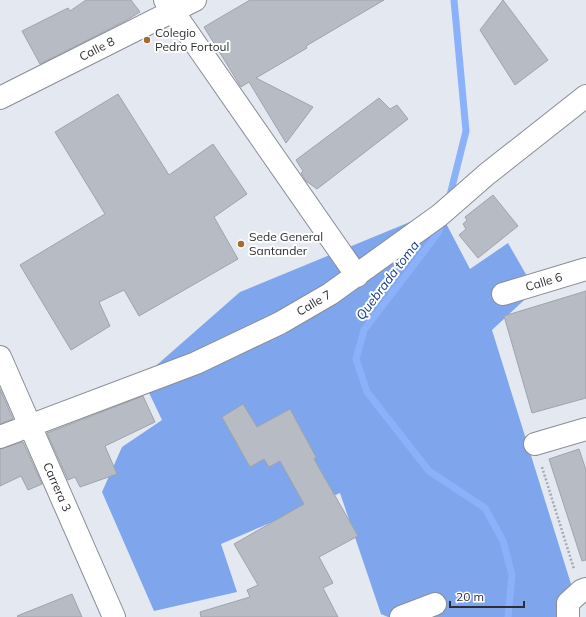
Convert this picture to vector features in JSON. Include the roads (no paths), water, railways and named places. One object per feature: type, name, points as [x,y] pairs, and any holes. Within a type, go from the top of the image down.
[{"type":"street","name":"Calle 8","points":[[0,98],[168,6],[195,0]]},
{"type":"street","points":[[168,6],[357,276]]},
{"type":"street","name":"Calle 7","points":[[0,437],[196,363],[280,323],[330,294],[440,215],[487,174],[586,96]]},
{"type":"street","name":"Calle 6","points":[[503,294],[586,269]]},
{"type":"street","name":"Carrera 3","points":[[0,357],[114,617]]},
{"type":"street","points":[[535,444],[586,429]]},
{"type":"street","points":[[568,617],[568,603],[583,590]]},
{"type":"street","points":[[401,617],[435,604]]},
{"type":"waterway","name":"Quebrada toma","points":[[449,199],[466,131],[454,0]]},
{"type":"waterway","name":"Quebrada toma","points":[[442,221],[438,233],[364,330],[356,359],[367,392],[429,471],[485,508],[503,541],[512,575],[508,617]]},
{"type":"place","name":"Colegio Pedro Fortoul","points":[[147,40]]},
{"type":"place","name":"Sede General Santander","points":[[241,244]]}]
